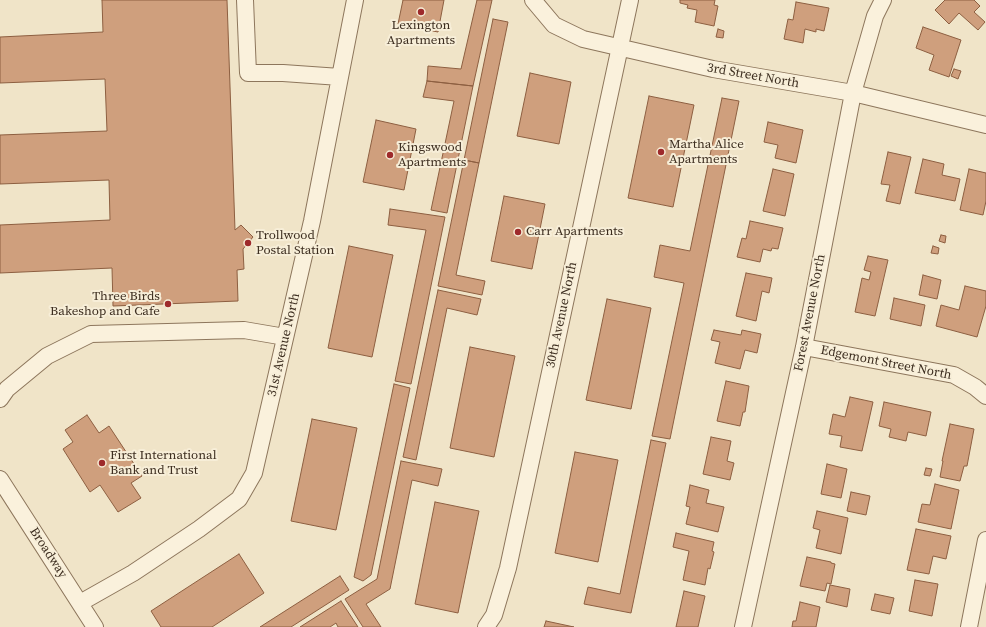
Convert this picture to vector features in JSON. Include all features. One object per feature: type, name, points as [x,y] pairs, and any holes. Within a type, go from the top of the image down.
[{"type":"street","points":[[245,0],[248,73],[283,73],[340,77]]},
{"type":"street","name":"31st Avenue North","points":[[80,603],[139,568],[199,529],[239,499],[254,473],[312,221],[354,0]]},
{"type":"street","name":"3rd Street North","points":[[533,0],[554,25],[583,39],[713,70],[853,93],[986,125]]},
{"type":"street","name":"30th Avenue North","points":[[486,627],[494,615],[508,568],[630,0]]},
{"type":"street","name":"Forest Avenue North","points":[[743,627],[804,347],[853,93],[875,16],[883,0]]},
{"type":"street","points":[[0,399],[8,389],[47,356],[91,334],[244,330],[285,337]]},
{"type":"street","name":"Edgemont Street North","points":[[804,347],[954,375],[975,387],[986,396]]},
{"type":"street","name":"Broadway","points":[[0,479],[95,627]]},
{"type":"street","points":[[969,627],[986,540]]},
{"type":"building","points":[[102,0],[227,0],[235,230],[241,225],[253,237],[243,249],[244,269],[237,270],[238,301],[113,306],[112,268],[0,273],[0,225],[110,220],[109,180],[0,184],[0,135],[107,131],[105,79],[0,83],[0,37],[103,32]]},
{"type":"building","name":"Lexington Apartments","points":[[403,0],[444,0],[438,32],[398,24]]},
{"type":"building","points":[[477,0],[492,0],[473,86],[427,81],[428,66],[461,69]]},
{"type":"building","points":[[680,0],[715,0],[714,5],[718,6],[714,26],[695,22],[697,10],[687,8],[688,5],[680,3]]},
{"type":"building","points":[[945,0],[974,0],[980,6],[974,12],[985,22],[978,30],[959,13],[949,24],[935,10]]},
{"type":"building","points":[[796,2],[829,8],[824,31],[816,29],[816,32],[805,29],[803,43],[784,39],[788,19],[793,20]]},
{"type":"building","points":[[493,19],[508,22],[479,163],[464,160]]},
{"type":"building","points":[[923,27],[961,40],[949,77],[929,70],[934,55],[916,48]]},
{"type":"building","points":[[718,29],[724,31],[723,38],[716,37]]},
{"type":"building","points":[[954,69],[961,71],[958,79],[951,76]]},
{"type":"building","points":[[530,73],[571,82],[559,144],[517,136]]},
{"type":"building","points":[[427,81],[473,86],[447,213],[431,210],[454,101],[423,97]]},
{"type":"building","name":"Martha Alice Apartments","points":[[649,96],[694,105],[673,207],[628,198]]},
{"type":"building","points":[[722,98],[739,101],[670,439],[652,436],[684,283],[654,277],[660,245],[690,251]]},
{"type":"building","name":"Kingswood Apartments","points":[[376,120],[416,129],[404,190],[363,182]]},
{"type":"building","points":[[768,122],[803,130],[796,163],[775,158],[778,145],[764,142]]},
{"type":"building","points":[[888,152],[911,157],[900,204],[886,201],[890,185],[881,184]]},
{"type":"building","points":[[923,159],[944,164],[942,175],[960,179],[955,201],[915,193]]},
{"type":"building","points":[[464,160],[479,163],[456,275],[485,281],[482,295],[438,286]]},
{"type":"building","points":[[773,169],[794,174],[785,216],[763,211]]},
{"type":"building","points":[[969,169],[986,173],[986,201],[983,215],[960,210]]},
{"type":"building","name":"Carr Apartments","points":[[504,196],[545,204],[532,269],[491,261]]},
{"type":"building","points":[[390,209],[445,217],[411,384],[395,381],[426,230],[388,225]]},
{"type":"building","points":[[750,221],[783,228],[778,249],[772,248],[771,251],[763,249],[760,262],[737,257],[742,238],[746,239]]},
{"type":"building","points":[[941,235],[946,236],[945,243],[939,241]]},
{"type":"building","points":[[349,246],[393,255],[372,357],[328,348]]},
{"type":"building","points":[[933,246],[939,248],[938,254],[931,253]]},
{"type":"building","points":[[868,256],[888,260],[875,316],[855,312],[862,278],[869,280],[871,272],[864,270]]},
{"type":"building","points":[[746,273],[772,278],[769,293],[762,291],[756,321],[736,316]]},
{"type":"building","points":[[923,275],[941,280],[937,299],[919,295]]},
{"type":"building","points":[[965,286],[986,291],[986,306],[977,337],[936,326],[941,305],[959,310]]},
{"type":"building","points":[[438,290],[481,299],[477,315],[447,308],[416,460],[403,457]]},
{"type":"building","points":[[894,298],[925,305],[921,326],[890,319]]},
{"type":"building","points":[[607,299],[651,308],[631,409],[586,400]]},
{"type":"building","points":[[714,330],[741,335],[742,330],[761,334],[757,353],[745,350],[740,369],[715,363],[720,342],[711,340]]},
{"type":"building","points":[[470,347],[515,356],[494,457],[450,448]]},
{"type":"building","points":[[726,381],[749,386],[745,412],[743,412],[740,426],[717,421]]},
{"type":"building","points":[[394,384],[410,388],[371,575],[363,581],[354,577]]},
{"type":"building","points":[[850,397],[873,402],[862,451],[840,447],[842,436],[829,434],[833,414],[845,417]]},
{"type":"building","points":[[884,402],[931,412],[926,436],[908,432],[906,441],[889,437],[891,429],[879,426]]},
{"type":"building","name":"First International Bank and Trust","points":[[87,415],[99,433],[109,426],[142,476],[131,483],[141,498],[118,512],[100,485],[90,492],[63,449],[73,442],[65,430]]},
{"type":"building","points":[[312,419],[357,428],[336,530],[291,521]]},
{"type":"building","points":[[950,424],[974,429],[967,466],[964,466],[960,481],[940,477]]},
{"type":"building","points":[[711,437],[731,441],[727,461],[734,463],[730,480],[703,474]]},
{"type":"building","points":[[651,440],[666,443],[631,613],[584,604],[588,587],[620,594]]},
{"type":"building","points":[[575,452],[618,460],[598,562],[555,553]]},
{"type":"building","points":[[401,461],[442,469],[438,486],[412,480],[390,589],[366,604],[381,627],[363,627],[345,599],[377,579]]},
{"type":"building","points":[[827,464],[847,469],[841,498],[821,494]]},
{"type":"building","points":[[926,468],[932,469],[930,476],[924,475]]},
{"type":"building","points":[[935,484],[959,490],[951,529],[918,522],[922,504],[930,505]]},
{"type":"building","points":[[690,485],[709,490],[706,503],[724,507],[718,532],[686,524],[690,507],[686,506]]},
{"type":"building","points":[[851,492],[870,496],[866,515],[847,511]]},
{"type":"building","points":[[435,502],[479,511],[458,613],[415,604]]},
{"type":"building","points":[[817,511],[848,518],[841,554],[816,548],[820,530],[813,528]]},
{"type":"building","points":[[916,529],[951,536],[946,559],[933,556],[929,574],[907,570]]},
{"type":"building","points":[[676,533],[714,542],[712,551],[714,552],[710,569],[708,568],[705,585],[683,580],[689,551],[673,547]]},
{"type":"building","points":[[239,554],[264,593],[212,627],[161,627],[151,611]]},
{"type":"building","points":[[807,557],[835,564],[831,584],[827,583],[825,591],[800,586]]},
{"type":"building","points":[[340,576],[349,590],[291,627],[260,627]]},
{"type":"building","points":[[915,580],[938,584],[932,616],[909,611]]},
{"type":"building","points":[[830,585],[850,589],[847,607],[826,602]]},
{"type":"building","points":[[684,591],[705,596],[698,627],[676,627]]},
{"type":"building","points":[[875,594],[894,598],[890,614],[871,610]]},
{"type":"building","points":[[341,601],[358,627],[338,627],[336,623],[330,627],[300,627]]},
{"type":"building","points":[[800,602],[820,607],[816,627],[792,627],[793,621],[796,621]]},
{"type":"building","points":[[546,621],[574,627],[544,627]]},
{"type":"place","name":"Lexington Apartments","points":[[421,12]]},
{"type":"place","name":"Martha Alice Apartments","points":[[661,152]]},
{"type":"place","name":"Kingswood Apartments","points":[[390,155]]},
{"type":"place","name":"Carr Apartments","points":[[518,232]]},
{"type":"place","name":"Trollwood Postal Station","points":[[248,243]]},
{"type":"place","name":"Three Birds Bakeshop and Cafe","points":[[168,304]]},
{"type":"place","name":"First International Bank and Trust","points":[[102,463]]}]
